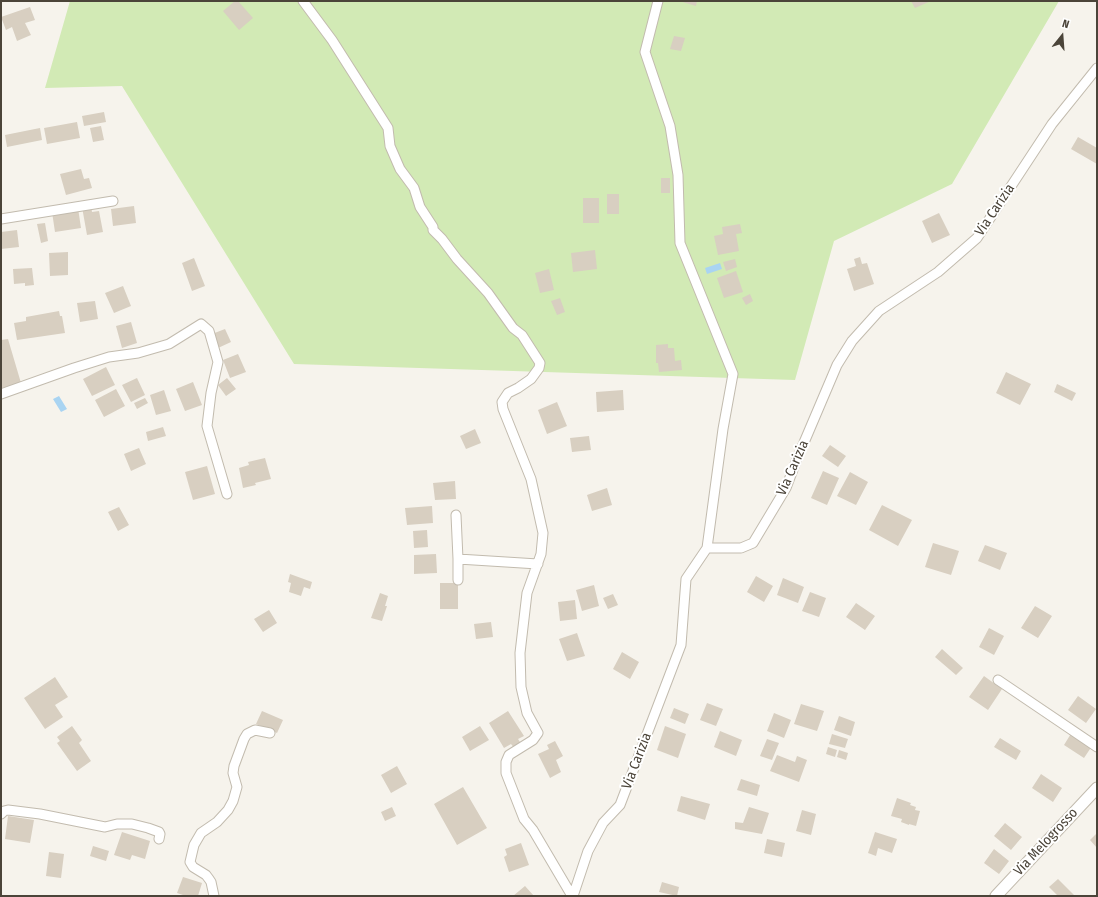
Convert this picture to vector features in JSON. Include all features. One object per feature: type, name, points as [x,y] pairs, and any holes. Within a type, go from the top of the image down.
[{"type":"street","points":[[303,1],[332,40],[388,128],[390,146],[400,169],[414,188],[420,207],[433,227],[433,230],[450,247],[457,259],[488,293],[513,328],[522,335],[540,363],[539,368],[531,379],[518,388],[508,392],[502,402],[508,424],[531,479],[542,533],[541,554],[527,593],[520,654],[521,687],[527,713],[538,733],[533,740],[509,755],[506,762],[506,773],[524,819],[533,830],[573,896]]},
{"type":"street","points":[[658,1],[645,52],[670,126],[678,175],[680,243],[733,374],[723,429],[707,548]]},
{"type":"street","name":"Via Carizia","points":[[573,896],[588,851],[603,823],[620,805],[681,644],[686,579],[707,548],[741,548],[753,543],[786,488],[837,365],[852,340],[879,311],[938,272],[977,238],[1052,124],[1097,68]]},
{"type":"street","points":[[1,219],[113,201]]},
{"type":"street","points":[[1,394],[109,357],[138,353],[169,344],[201,324],[209,331],[218,362],[211,393],[207,426],[227,494]]},
{"type":"street","points":[[456,515],[458,580]]},
{"type":"street","points":[[458,559],[538,564]]},
{"type":"street","points":[[998,680],[1097,747]]},
{"type":"street","points":[[214,896],[212,882],[206,875],[193,867],[190,862],[194,845],[201,833],[217,822],[228,810],[233,801],[237,787],[233,773],[234,766],[244,739],[248,734],[255,730],[270,733]]},
{"type":"street","name":"Via Melogrosso","points":[[996,896],[1097,788]]},
{"type":"street","points":[[1,814],[8,810],[29,814],[40,814],[105,827],[116,824],[132,824],[159,832],[159,839]]},
{"type":"green space","points":[[70,1],[1059,1],[952,184],[834,241],[795,380],[294,364],[122,86],[45,88]]},
{"type":"water","points":[[720,263],[722,269],[707,274],[705,268]]},
{"type":"water","points":[[59,396],[67,409],[61,412],[53,399]]},
{"type":"building","points":[[235,1],[238,1],[253,18],[239,30],[223,11]]},
{"type":"building","points":[[679,1],[697,1],[696,6]]},
{"type":"building","points":[[911,1],[931,1],[915,8]]},
{"type":"building","points":[[30,7],[35,20],[25,23],[31,35],[17,41],[12,27],[6,30],[1,17]]},
{"type":"building","points":[[674,36],[685,38],[681,51],[670,49]]},
{"type":"building","points":[[104,112],[106,122],[84,126],[82,116]]},
{"type":"building","points":[[77,122],[80,138],[47,144],[44,128]]},
{"type":"building","points":[[101,126],[104,140],[93,142],[90,128]]},
{"type":"building","points":[[40,128],[42,140],[7,147],[5,135]]},
{"type":"building","points":[[1078,137],[1097,148],[1097,164],[1071,149]]},
{"type":"building","points":[[81,169],[84,179],[89,178],[92,188],[66,195],[60,174]]},
{"type":"building","points":[[661,178],[670,178],[670,193],[661,193]]},
{"type":"building","points":[[607,194],[619,194],[619,214],[607,214]]},
{"type":"building","points":[[583,198],[599,198],[599,223],[583,223]]},
{"type":"building","points":[[91,205],[92,212],[99,211],[103,232],[87,235],[82,207]]},
{"type":"building","points":[[134,206],[136,223],[113,226],[111,209]]},
{"type":"building","points":[[78,208],[81,228],[55,232],[52,212]]},
{"type":"building","points":[[939,213],[950,235],[932,243],[922,221]]},
{"type":"building","points":[[45,223],[48,241],[41,243],[37,224]]},
{"type":"building","points":[[740,224],[742,233],[736,234],[739,251],[718,255],[714,236],[723,234],[722,227]]},
{"type":"building","points":[[17,230],[19,247],[1,249],[1,232]]},
{"type":"building","points":[[595,250],[597,269],[573,272],[571,253]]},
{"type":"building","points":[[68,252],[68,275],[50,276],[49,253]]},
{"type":"building","points":[[860,257],[862,264],[867,263],[874,284],[854,291],[847,269],[856,266],[854,259]]},
{"type":"building","points":[[194,258],[205,286],[192,291],[182,263]]},
{"type":"building","points":[[735,259],[737,267],[726,271],[723,262]]},
{"type":"building","points":[[32,268],[34,285],[25,286],[25,283],[14,284],[13,269]]},
{"type":"building","points":[[549,269],[554,290],[540,293],[535,273]]},
{"type":"building","points":[[736,271],[743,292],[724,298],[717,278]]},
{"type":"building","points":[[123,286],[131,306],[114,313],[105,293]]},
{"type":"building","points":[[750,294],[753,301],[746,305],[742,298]]},
{"type":"building","points":[[560,298],[565,312],[557,315],[551,301]]},
{"type":"building","points":[[95,301],[98,319],[80,322],[77,303]]},
{"type":"building","points":[[59,311],[60,316],[62,316],[65,333],[17,340],[14,323],[26,321],[26,317]]},
{"type":"building","points":[[131,322],[137,343],[122,348],[116,326]]},
{"type":"building","points":[[225,329],[231,342],[218,348],[212,334]]},
{"type":"building","points":[[8,339],[21,383],[2,388],[1,340]]},
{"type":"building","points":[[668,344],[668,348],[674,348],[675,361],[681,360],[682,370],[659,372],[658,363],[656,363],[656,345]]},
{"type":"building","points":[[238,354],[246,372],[230,378],[223,360]]},
{"type":"building","points":[[106,367],[115,385],[92,396],[83,379]]},
{"type":"building","points":[[1006,372],[1031,384],[1020,405],[996,393]]},
{"type":"building","points":[[137,378],[145,395],[131,402],[122,385]]},
{"type":"building","points":[[227,378],[236,389],[226,396],[218,385]]},
{"type":"building","points":[[193,382],[202,405],[185,411],[176,389]]},
{"type":"building","points":[[1057,384],[1076,393],[1072,401],[1054,392]]},
{"type":"building","points":[[116,389],[125,406],[104,417],[95,400]]},
{"type":"building","points":[[164,390],[171,411],[156,415],[150,395]]},
{"type":"building","points":[[623,390],[624,410],[597,412],[596,392]]},
{"type":"building","points":[[145,398],[148,403],[137,409],[134,403]]},
{"type":"building","points":[[557,402],[567,426],[547,434],[538,410]]},
{"type":"building","points":[[163,427],[166,436],[148,441],[146,432]]},
{"type":"building","points":[[475,429],[481,443],[466,449],[460,436]]},
{"type":"building","points":[[589,436],[591,450],[572,452],[570,438]]},
{"type":"building","points":[[830,445],[846,456],[838,467],[822,456]]},
{"type":"building","points":[[139,448],[146,464],[131,471],[124,454]]},
{"type":"building","points":[[265,458],[271,479],[243,488],[239,468],[249,465],[248,462]]},
{"type":"building","points":[[207,466],[215,494],[193,500],[185,472]]},
{"type":"building","points":[[823,471],[839,478],[827,505],[811,498]]},
{"type":"building","points":[[850,472],[868,482],[856,505],[837,496]]},
{"type":"building","points":[[455,481],[456,499],[435,500],[433,483]]},
{"type":"building","points":[[607,488],[612,505],[592,511],[587,495]]},
{"type":"building","points":[[882,505],[912,520],[898,546],[869,530]]},
{"type":"building","points":[[432,506],[433,523],[407,525],[405,508]]},
{"type":"building","points":[[119,507],[129,525],[118,531],[108,512]]},
{"type":"building","points":[[427,530],[428,547],[414,548],[413,531]]},
{"type":"building","points":[[933,543],[959,551],[951,575],[925,567]]},
{"type":"building","points":[[985,545],[1007,553],[1000,570],[978,561]]},
{"type":"building","points":[[436,554],[437,573],[414,574],[414,555]]},
{"type":"building","points":[[290,574],[312,582],[310,589],[304,587],[301,596],[289,592],[291,583],[288,582]]},
{"type":"building","points":[[756,576],[773,586],[764,602],[747,592]]},
{"type":"building","points":[[783,578],[804,587],[798,603],[777,595]]},
{"type":"building","points":[[440,583],[458,583],[458,609],[440,609]]},
{"type":"building","points":[[594,585],[599,606],[582,611],[576,590]]},
{"type":"building","points":[[810,592],[826,598],[819,617],[802,611]]},
{"type":"building","points":[[380,593],[388,596],[385,606],[387,606],[382,621],[371,618]]},
{"type":"building","points":[[613,594],[618,605],[608,609],[603,598]]},
{"type":"building","points":[[575,600],[577,619],[560,621],[558,602]]},
{"type":"building","points":[[856,603],[875,616],[865,630],[846,617]]},
{"type":"building","points":[[1035,606],[1052,616],[1038,638],[1021,628]]},
{"type":"building","points":[[269,610],[277,623],[263,632],[254,619]]},
{"type":"building","points":[[491,622],[493,637],[476,639],[474,624]]},
{"type":"building","points":[[989,628],[1004,636],[994,655],[979,647]]},
{"type":"building","points":[[577,633],[585,656],[567,661],[559,639]]},
{"type":"building","points":[[942,649],[963,668],[956,675],[935,657]]},
{"type":"building","points":[[622,652],[639,662],[630,679],[613,669]]},
{"type":"building","points":[[984,676],[1002,689],[988,710],[969,697]]},
{"type":"building","points":[[55,677],[68,697],[55,705],[63,717],[45,729],[24,698]]},
{"type":"building","points":[[1078,696],[1096,709],[1086,723],[1068,710]]},
{"type":"building","points":[[707,703],[723,709],[716,726],[700,720]]},
{"type":"building","points":[[801,704],[824,711],[817,731],[794,724]]},
{"type":"building","points":[[674,708],[689,714],[685,724],[670,718]]},
{"type":"building","points":[[262,711],[283,720],[277,733],[256,724]]},
{"type":"building","points":[[508,711],[524,736],[518,739],[522,745],[515,749],[511,744],[504,748],[489,723]]},
{"type":"building","points":[[774,713],[791,720],[784,738],[767,731]]},
{"type":"building","points":[[839,716],[855,722],[851,736],[834,730]]},
{"type":"building","points":[[72,726],[82,740],[79,743],[91,761],[77,771],[57,743],[60,741],[57,737]]},
{"type":"building","points":[[480,726],[489,740],[470,751],[462,737]]},
{"type":"building","points":[[665,726],[686,734],[678,758],[657,750]]},
{"type":"building","points":[[720,731],[742,740],[736,756],[714,747]]},
{"type":"building","points":[[1072,732],[1092,746],[1084,758],[1064,745]]},
{"type":"building","points":[[832,734],[848,739],[845,748],[829,744]]},
{"type":"building","points":[[1000,738],[1021,751],[1016,760],[994,747]]},
{"type":"building","points":[[767,739],[779,743],[772,760],[760,756]]},
{"type":"building","points":[[555,741],[563,756],[556,760],[561,772],[550,778],[538,754],[549,749],[547,745]]},
{"type":"building","points":[[828,747],[837,750],[835,757],[826,754]]},
{"type":"building","points":[[839,750],[848,753],[846,760],[837,757]]},
{"type":"building","points":[[777,755],[795,762],[797,756],[807,760],[799,782],[770,771]]},
{"type":"building","points":[[397,766],[407,784],[391,793],[381,775]]},
{"type":"building","points":[[1041,774],[1062,788],[1053,802],[1032,788]]},
{"type":"building","points":[[741,779],[760,785],[757,796],[737,790]]},
{"type":"building","points":[[463,787],[487,828],[457,845],[434,804]]},
{"type":"building","points":[[681,796],[710,804],[705,820],[677,811]]},
{"type":"building","points":[[897,798],[911,803],[910,805],[916,807],[915,810],[920,811],[916,826],[901,822],[902,819],[891,816]]},
{"type":"building","points":[[392,807],[396,816],[385,821],[381,812]]},
{"type":"building","points":[[749,807],[769,813],[762,834],[735,829],[735,822],[743,823]]},
{"type":"building","points":[[802,810],[816,814],[811,835],[796,831]]},
{"type":"building","points":[[8,816],[34,820],[30,843],[5,839]]},
{"type":"building","points":[[1005,823],[1022,837],[1011,850],[994,836]]},
{"type":"building","points":[[122,832],[150,841],[145,859],[132,855],[130,860],[114,855]]},
{"type":"building","points":[[875,832],[897,839],[892,853],[878,848],[876,856],[868,853]]},
{"type":"building","points":[[1097,833],[1097,848],[1090,840]]},
{"type":"building","points":[[767,839],[785,843],[782,857],[764,853]]},
{"type":"building","points":[[521,843],[529,865],[509,872],[504,857],[507,855],[505,849]]},
{"type":"building","points":[[93,846],[109,851],[106,861],[90,856]]},
{"type":"building","points":[[994,849],[1009,861],[999,874],[984,863]]},
{"type":"building","points":[[49,852],[64,854],[61,878],[46,876]]},
{"type":"building","points":[[183,877],[202,883],[198,896],[186,896],[177,893]]},
{"type":"building","points":[[1058,879],[1075,896],[1058,896],[1049,887]]},
{"type":"building","points":[[662,882],[679,887],[677,896],[659,892]]},
{"type":"building","points":[[525,886],[534,896],[513,896]]}]
